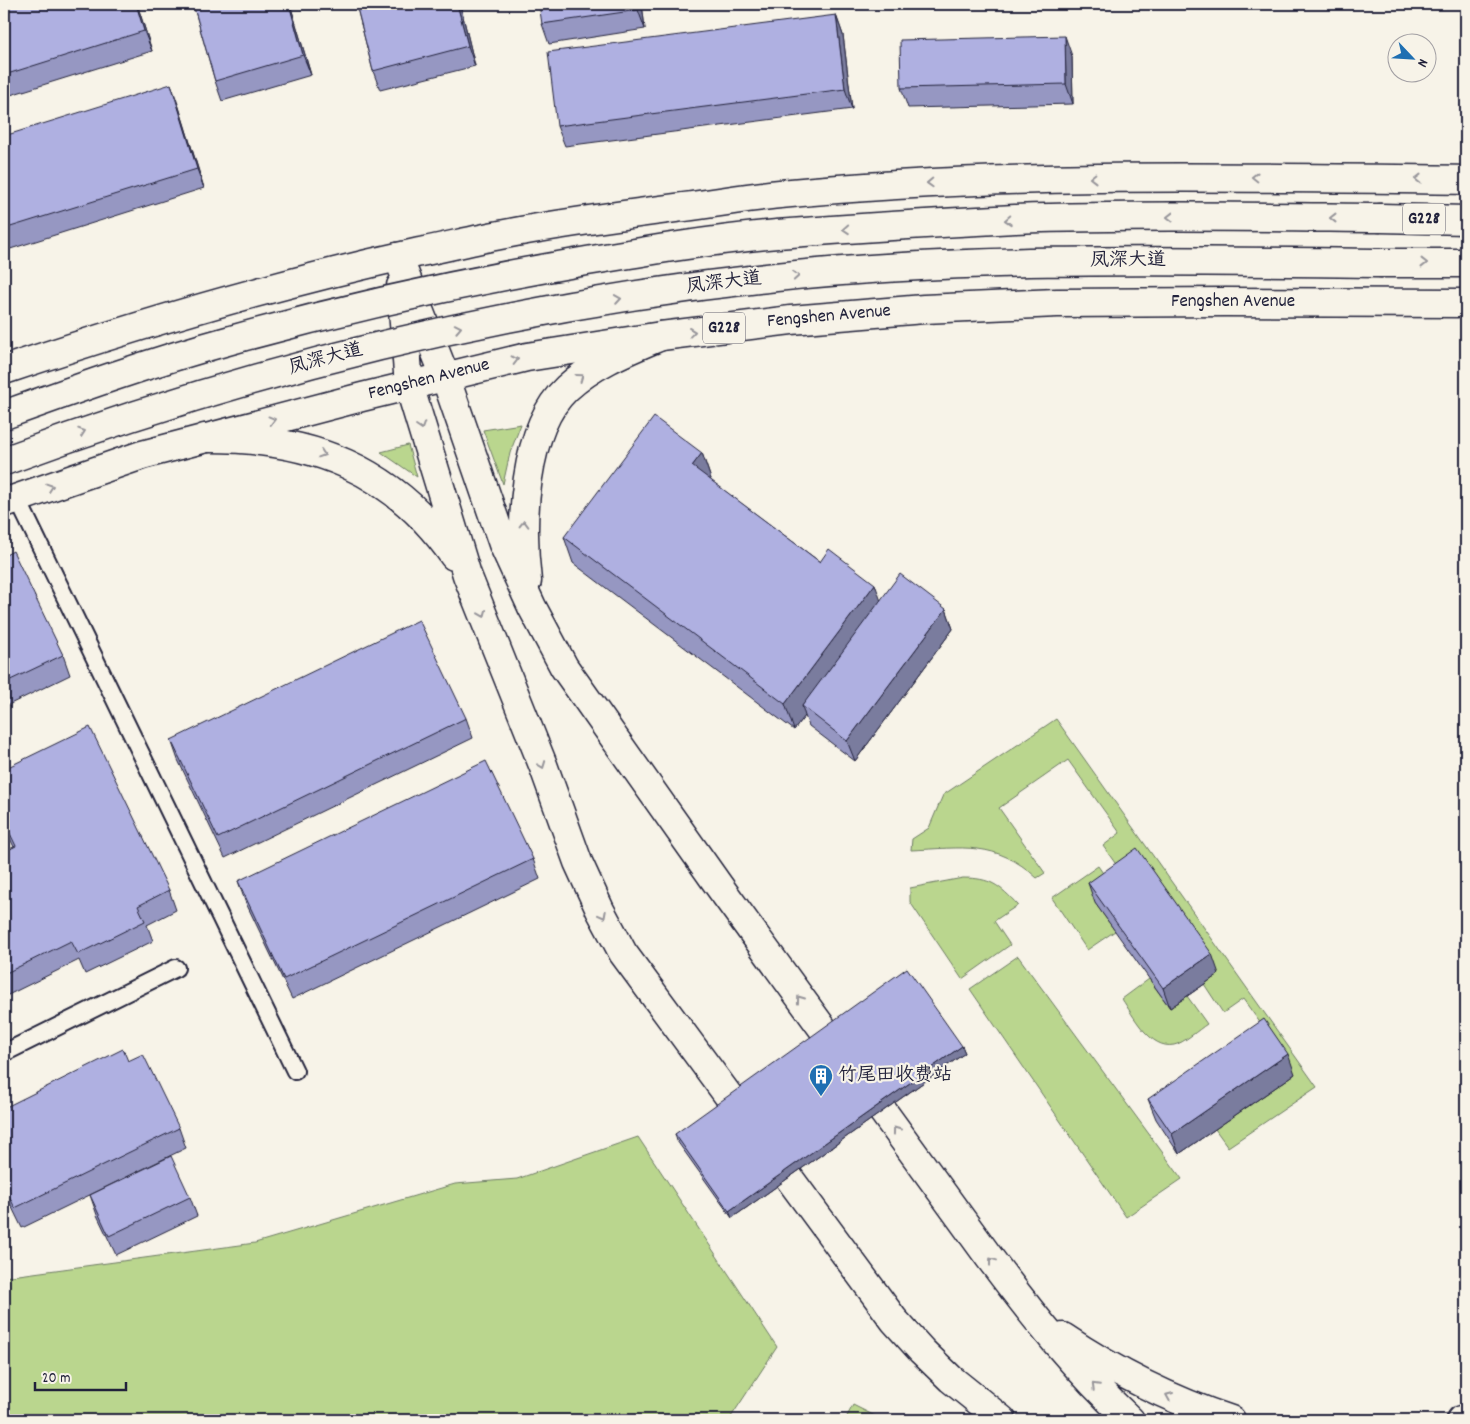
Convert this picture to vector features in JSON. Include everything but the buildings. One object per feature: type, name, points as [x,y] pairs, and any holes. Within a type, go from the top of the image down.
[{"type":"highway","name":"G228","points":[[4,370],[217,303],[355,266],[498,235],[643,212],[778,194],[907,184],[1055,179],[1200,177],[1466,180]]},
{"type":"highway","name":"G228","points":[[4,414],[141,367],[231,340],[322,316],[423,292],[533,270],[653,250],[773,235],[1017,219],[1139,217],[1466,220]]},
{"type":"highway","points":[[398,257],[445,376],[503,544],[532,607],[564,667],[718,886],[1034,1318],[1084,1375],[1130,1420]]},
{"type":"highway","points":[[398,257],[409,385],[467,575],[543,765],[578,862],[600,910],[623,953],[894,1320],[951,1379],[1002,1420]]},
{"type":"highway","name":"凤深大道","points":[[4,461],[153,408],[351,353],[424,335],[533,313],[660,292],[777,277],[897,268],[991,264],[1141,260],[1466,264]]},
{"type":"highway","name":"Fengshen Avenue","points":[[10,501],[142,455],[409,385],[527,357],[661,336],[791,320],[924,309],[1057,303],[1466,303]]},
{"type":"highway","points":[[532,607],[525,567],[525,508],[534,450],[546,416],[556,400],[577,379],[620,353],[661,336]]},
{"type":"highway","points":[[205,438],[264,440],[302,447],[357,468],[389,488],[418,512],[444,541],[467,575]]},
{"type":"highway","points":[[1034,1318],[1081,1349],[1131,1378],[1177,1400],[1231,1420]]},
{"type":"highway","points":[[951,1379],[986,1420]]},
{"type":"highway","points":[[1461,1420],[1466,1418]]},
{"type":"lane","points":[[10,501],[295,1071]]},
{"type":"lane","points":[[4,1053],[176,968]]},
{"type":"green space","points":[[521,424],[510,453],[503,484],[483,430]]},
{"type":"green space","points":[[408,445],[417,477],[381,452]]},
{"type":"green space","points":[[1056,719],[1317,1087],[1228,1147],[1215,1129],[1261,1024],[1243,999],[1223,1013],[1204,984],[1219,973],[1127,880],[1103,846],[1120,833],[1068,760],[999,808],[1045,873],[1037,878],[1007,857],[993,852],[962,848],[911,850],[912,839],[929,828],[943,795]]},
{"type":"green space","points":[[1098,866],[1114,889],[1095,903],[1115,931],[1087,950],[1052,898]]},
{"type":"green space","points":[[963,878],[988,881],[1005,892],[1018,905],[994,921],[1010,945],[962,979],[910,902],[910,888]]},
{"type":"green space","points":[[1018,956],[1182,1179],[1126,1217],[970,989]]},
{"type":"green space","points":[[1149,979],[1170,1008],[1187,996],[1207,1024],[1174,1045],[1165,1045],[1150,1037],[1137,1022],[1122,999]]},
{"type":"green space","points":[[638,1137],[777,1347],[729,1420],[4,1420],[4,1277],[255,1243],[455,1184],[517,1179]]},
{"type":"green space","points":[[853,1405],[883,1420],[845,1420]]},
{"type":"place","name":"竹尾田收费站","points":[[821,1097]]}]
